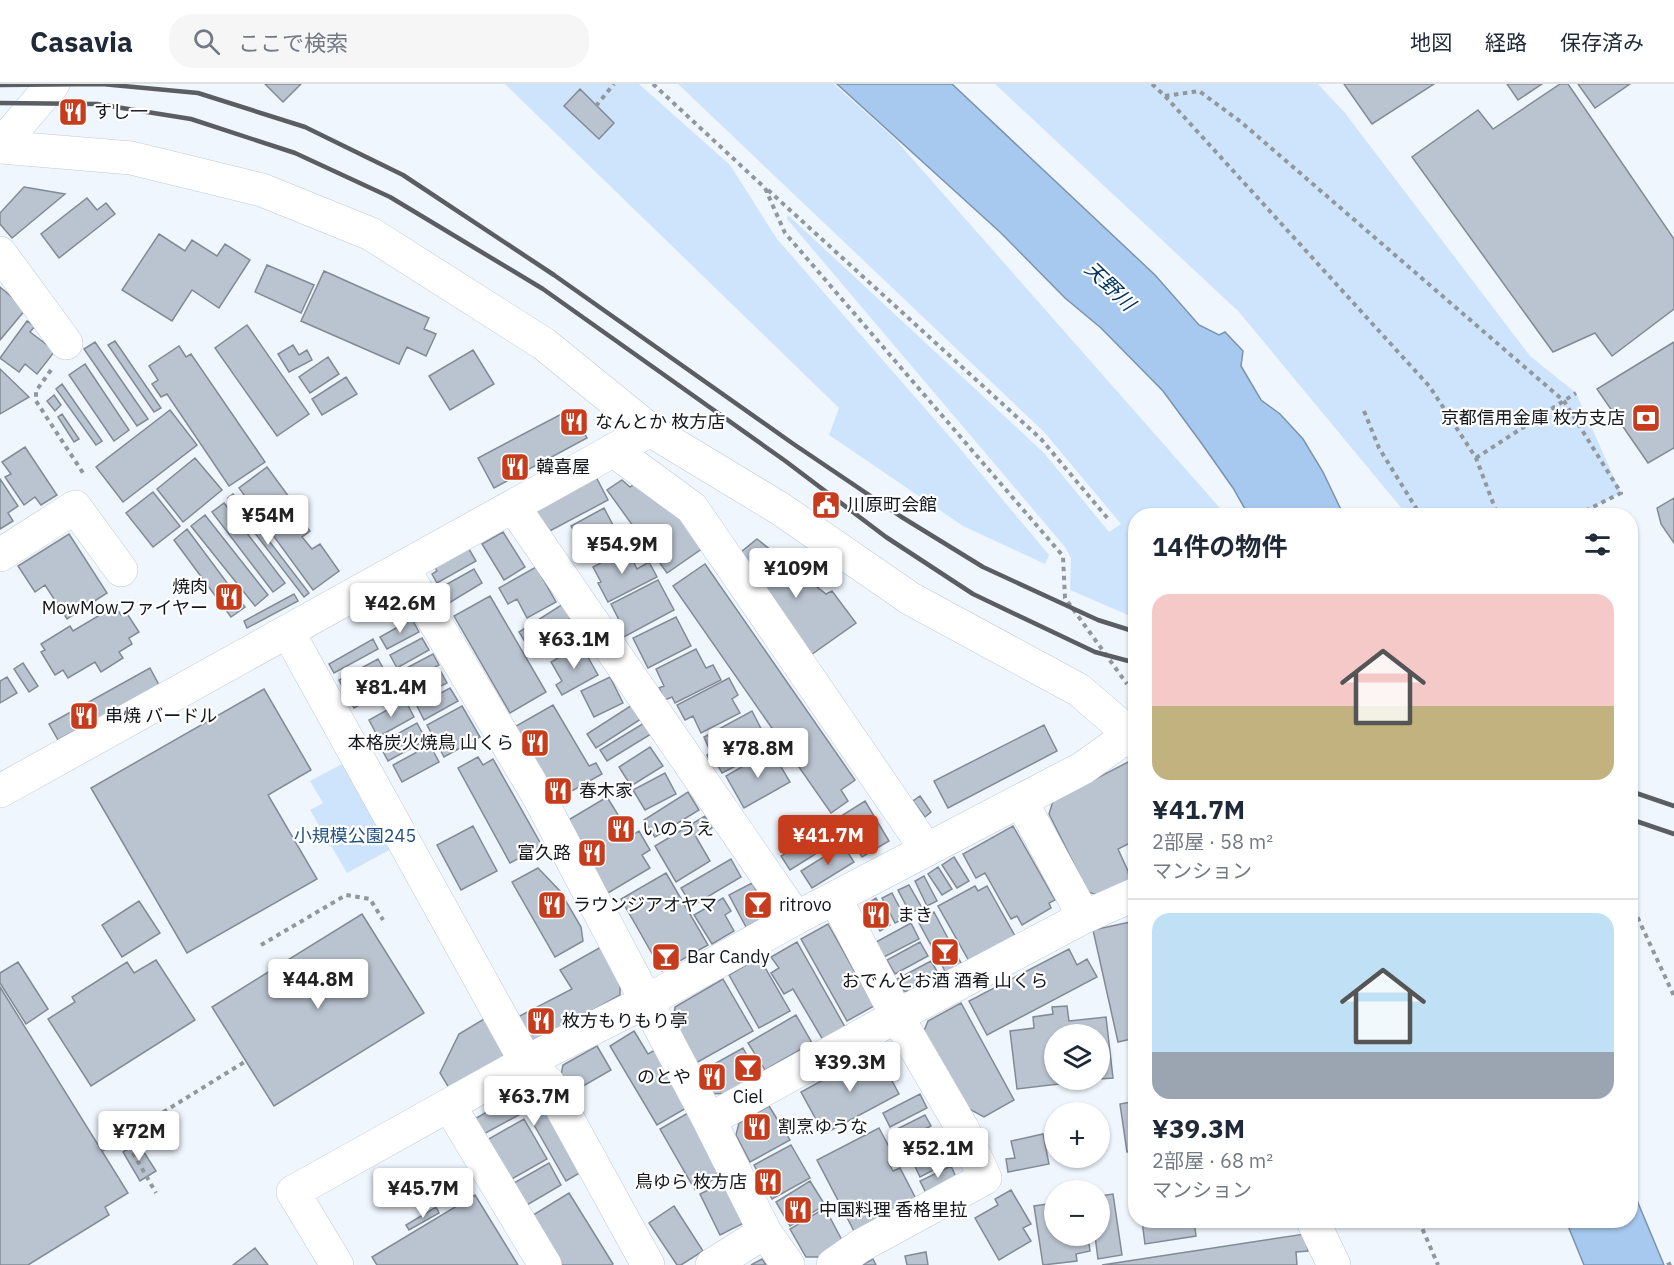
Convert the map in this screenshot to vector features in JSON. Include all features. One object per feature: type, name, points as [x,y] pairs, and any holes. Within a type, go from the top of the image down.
[{"type":"street","points":[[0,147],[53,84]]},
{"type":"street","points":[[0,147],[131,158],[262,190],[371,234],[544,344],[650,430],[779,508],[911,599],[1079,690],[1128,734]]},
{"type":"street","points":[[0,253],[66,343]]},
{"type":"street","points":[[0,791],[650,430]]},
{"type":"street","points":[[613,450],[692,508],[926,849]]},
{"type":"street","points":[[513,506],[795,918]]},
{"type":"street","points":[[0,555],[75,507],[122,570]]},
{"type":"street","points":[[403,568],[539,798],[709,1120],[765,1232],[788,1265]]},
{"type":"street","points":[[288,632],[525,1062],[548,1083],[648,1265]]},
{"type":"street","points":[[337,1265],[283,1198],[525,1062],[645,1002],[795,918],[1021,801],[1128,742]]},
{"type":"street","points":[[1021,801],[1084,917]]},
{"type":"street","points":[[833,1265],[860,1246],[985,1178],[962,1128],[897,1016],[835,898]]},
{"type":"street","points":[[709,1120],[897,1016],[1084,917],[1128,898]]},
{"type":"street","points":[[449,1105],[545,1265]]},
{"type":"street","points":[[1316,1228],[1334,1265]]},
{"type":"street","points":[[712,1265],[765,1232]]},
{"type":"path","points":[[596,106],[614,84]]},
{"type":"path","points":[[653,84],[1041,439],[1109,520]]},
{"type":"path","points":[[1152,84],[1430,387],[1476,458],[1495,508]]},
{"type":"path","points":[[1165,96],[1199,91],[1241,122],[1564,401],[1621,493],[1591,508]]},
{"type":"path","points":[[765,188],[785,233],[1063,556],[1065,598],[1128,685]]},
{"type":"path","points":[[66,343],[64,352],[36,391],[36,401],[91,486],[78,499],[75,507]]},
{"type":"path","points":[[1476,458],[1576,393]]},
{"type":"path","points":[[1364,411],[1379,448],[1416,508]]},
{"type":"path","points":[[261,945],[346,895],[370,899],[383,920]]},
{"type":"path","points":[[1638,918],[1674,996]]},
{"type":"path","points":[[102,1150],[246,1061]]},
{"type":"path","points":[[124,1137],[156,1192]]},
{"type":"path","points":[[1422,1228],[1438,1265]]},
{"type":"path","points":[[1666,1265],[1674,1262]]},
{"type":"green space","points":[[505,84],[639,84],[730,165],[777,239],[957,445],[1049,555],[1045,564],[963,526],[829,435],[839,408]],"holes":[[[580,90],[614,123],[599,139],[564,105]]]},
{"type":"green space","points":[[678,84],[834,84],[894,138],[1220,508],[1128,508],[1128,615],[1070,590],[1071,558],[1065,547],[787,219],[788,215],[1044,453],[1109,532],[1121,524],[1045,433]]},
{"type":"green space","points":[[995,84],[1318,84],[1345,113],[1530,356],[1576,393],[1621,493],[1591,508],[1401,508],[1239,312]]},
{"type":"green space","name":"小規模公園245","points":[[342,764],[393,848],[347,873],[310,810],[323,803],[310,781]]},
{"type":"water","name":"天野川","points":[[837,84],[952,84],[1155,275],[1199,325],[1219,335],[1225,332],[1243,351],[1241,366],[1261,400],[1280,414],[1303,439],[1323,472],[1340,508],[1244,508],[1233,488],[1163,391],[1101,328],[1065,298],[1001,233]]},
{"type":"water","points":[[1638,1203],[1664,1265],[1584,1265],[1569,1228],[1638,1228]]},
{"type":"building","points":[[265,84],[301,84],[283,102]]},
{"type":"building","points":[[1344,84],[1434,84],[1372,124]]},
{"type":"building","points":[[1507,84],[1542,84],[1518,100]]},
{"type":"building","points":[[1560,84],[1568,84],[1674,239],[1674,309],[1612,356],[1595,333],[1553,352],[1412,157],[1478,110],[1493,129]]},
{"type":"building","points":[[1578,84],[1630,84],[1595,108]]},
{"type":"building","points":[[580,89],[614,123],[599,139],[564,106]]},
{"type":"building","points":[[24,187],[65,194],[12,238],[0,224],[0,213]]},
{"type":"building","points":[[87,198],[97,210],[106,203],[115,214],[59,258],[41,234]]},
{"type":"building","points":[[159,234],[185,251],[192,240],[217,256],[225,244],[250,260],[219,308],[192,290],[172,321],[122,290]]},
{"type":"building","points":[[267,265],[314,285],[301,313],[255,292]]},
{"type":"building","points":[[324,271],[429,318],[424,329],[436,334],[426,356],[407,347],[399,364],[301,321]]},
{"type":"building","points":[[0,287],[26,309],[0,340]]},
{"type":"building","points":[[27,321],[35,326],[30,332],[55,351],[37,374],[25,364],[19,372],[0,358]]},
{"type":"building","points":[[247,325],[309,414],[277,436],[215,348]]},
{"type":"building","points":[[115,341],[161,408],[154,412],[108,345]]},
{"type":"building","points":[[95,342],[148,419],[137,426],[84,349]]},
{"type":"building","name":"京都信用金庫 枚方支店","points":[[1674,342],[1674,448],[1648,463],[1597,389]]},
{"type":"building","points":[[293,345],[299,355],[307,350],[312,360],[289,372],[278,354]]},
{"type":"building","points":[[179,346],[186,357],[191,354],[265,462],[229,486],[167,394],[161,397],[152,384],[158,380],[149,366]]},
{"type":"building","points":[[473,350],[494,384],[450,410],[429,376]]},
{"type":"building","points":[[328,357],[339,374],[310,393],[299,377]]},
{"type":"building","points":[[85,364],[129,430],[114,441],[69,375]]},
{"type":"building","points":[[0,369],[29,397],[0,414]]},
{"type":"building","points":[[346,377],[357,394],[322,415],[312,399]]},
{"type":"building","points":[[62,384],[102,441],[96,445],[56,389]]},
{"type":"building","points":[[54,395],[61,405],[55,411],[47,401]]},
{"type":"building","points":[[571,409],[587,438],[494,488],[478,458]]},
{"type":"building","points":[[170,410],[197,445],[123,502],[96,467]]},
{"type":"building","points":[[62,414],[79,439],[74,442],[58,417]]},
{"type":"building","points":[[25,447],[57,495],[41,505],[35,497],[24,505],[5,477],[11,474],[2,462]]},
{"type":"building","points":[[195,458],[222,490],[183,522],[157,489]]},
{"type":"building","points":[[267,467],[292,501],[264,522],[239,488]]},
{"type":"building","points":[[594,473],[608,500],[546,533],[533,514]]},
{"type":"building","points":[[0,479],[18,506],[8,513],[13,521],[0,529]]},
{"type":"building","points":[[622,480],[630,487],[636,483],[679,514],[703,548],[667,573],[607,490]]},
{"type":"building","points":[[153,492],[180,526],[153,547],[126,513]]},
{"type":"building","points":[[233,494],[309,593],[304,597],[228,498]]},
{"type":"building","points":[[1674,498],[1674,543],[1661,524],[1657,508]]},
{"type":"building","points":[[224,503],[285,583],[273,592],[212,512]]},
{"type":"building","points":[[294,508],[310,531],[302,537],[312,549],[320,544],[339,571],[313,590],[267,527]]},
{"type":"building","points":[[604,508],[623,544],[591,562],[571,526]]},
{"type":"building","points":[[205,515],[268,595],[255,606],[191,526]]},
{"type":"building","points":[[187,529],[245,607],[231,617],[174,540]]},
{"type":"building","points":[[503,532],[525,567],[504,580],[482,544]]},
{"type":"building","points":[[69,534],[107,593],[67,619],[45,585],[35,592],[18,566]]},
{"type":"building","points":[[757,539],[826,594],[832,591],[856,623],[808,657],[736,556]]},
{"type":"building","points":[[466,544],[476,561],[437,583],[432,574],[437,571],[432,562]]},
{"type":"building","points":[[627,549],[637,569],[649,562],[657,577],[608,602],[593,567]]},
{"type":"building","points":[[705,564],[855,780],[841,790],[848,801],[831,813],[673,586]]},
{"type":"building","points":[[536,567],[556,602],[527,618],[517,599],[508,604],[499,588]]},
{"type":"building","points":[[474,569],[482,583],[449,603],[440,588]]},
{"type":"building","points":[[658,580],[674,610],[622,638],[614,623],[619,620],[611,604]]},
{"type":"building","points":[[294,594],[298,601],[247,628],[244,621]]},
{"type":"building","points":[[490,596],[546,692],[510,713],[454,616]]},
{"type":"building","points":[[563,604],[571,618],[527,645],[519,632]]},
{"type":"building","points":[[115,606],[121,615],[126,612],[139,632],[129,638],[132,644],[119,652],[123,658],[101,672],[95,662],[68,678],[63,670],[55,675],[41,652],[45,650],[41,644],[70,626],[73,631]]},
{"type":"building","points":[[676,617],[691,646],[648,668],[633,638]]},
{"type":"building","points":[[412,619],[419,632],[387,649],[380,637]]},
{"type":"building","points":[[569,625],[577,639],[550,657],[541,643]]},
{"type":"building","points":[[422,638],[429,650],[397,668],[390,655]]},
{"type":"building","points":[[373,639],[378,649],[334,673],[329,664]]},
{"type":"building","points":[[581,645],[598,675],[562,695],[556,685],[562,681],[551,662]]},
{"type":"building","points":[[696,649],[706,668],[713,665],[721,680],[675,703],[672,697],[665,700],[659,688],[664,686],[656,669]]},
{"type":"building","points":[[433,654],[439,665],[403,685],[397,673]]},
{"type":"building","points":[[378,659],[398,694],[378,705],[374,697],[354,708],[339,680]]},
{"type":"building","points":[[23,663],[38,686],[29,692],[14,669]]},
{"type":"building","points":[[150,668],[159,685],[58,740],[49,724]]},
{"type":"building","points":[[441,672],[447,683],[413,701],[407,690]]},
{"type":"building","points":[[7,677],[17,693],[0,703],[0,681]]},
{"type":"building","points":[[610,677],[623,703],[594,717],[581,691]]},
{"type":"building","points":[[729,678],[738,695],[732,699],[740,713],[701,733],[693,716],[685,720],[677,705]]},
{"type":"building","points":[[450,688],[458,701],[424,720],[417,706]]},
{"type":"building","points":[[264,689],[311,770],[268,795],[317,879],[187,953],[91,788]]},
{"type":"building","points":[[405,700],[414,717],[378,737],[369,720]]},
{"type":"building","points":[[553,705],[589,766],[596,763],[602,774],[554,801],[511,729]]},
{"type":"building","points":[[632,705],[641,719],[596,748],[587,734]]},
{"type":"building","points":[[462,706],[480,737],[444,757],[427,725]]},
{"type":"building","points":[[752,711],[771,748],[722,773],[717,764],[713,766],[707,755],[711,753],[704,737]]},
{"type":"building","points":[[417,723],[426,740],[388,761],[379,744]]},
{"type":"building","points":[[644,723],[651,734],[607,761],[600,750]]},
{"type":"building","points":[[1044,725],[1057,751],[948,808],[934,781]]},
{"type":"building","points":[[430,745],[439,762],[402,782],[393,765]]},
{"type":"building","points":[[650,747],[663,766],[631,786],[619,767]]},
{"type":"building","points":[[771,750],[790,782],[744,808],[726,776]]},
{"type":"building","points":[[478,757],[483,765],[493,759],[542,846],[510,863],[458,768]]},
{"type":"building","points":[[1128,762],[1128,844],[1118,849],[1128,871],[1128,884],[1104,897],[1088,892],[1049,814],[1053,801]]},
{"type":"building","points":[[665,773],[676,794],[645,810],[633,790]]},
{"type":"building","points":[[688,792],[699,810],[655,837],[644,820]]},
{"type":"building","points":[[920,796],[931,812],[925,817],[913,801]]},
{"type":"building","points":[[607,797],[631,836],[639,831],[650,850],[642,855],[650,868],[608,893],[565,822]]},
{"type":"building","points":[[865,801],[889,841],[862,857],[838,818]]},
{"type":"building","points":[[705,816],[712,828],[696,837],[710,861],[676,882],[655,846]]},
{"type":"building","points":[[473,826],[497,871],[461,890],[437,845]]},
{"type":"building","points":[[1013,826],[1055,900],[1049,903],[1051,908],[1022,925],[1017,916],[1011,919],[985,873],[976,878],[963,854]]},
{"type":"building","points":[[816,835],[825,848],[790,870],[781,856]]},
{"type":"building","points":[[843,845],[854,862],[812,888],[801,871]]},
{"type":"building","points":[[954,857],[969,881],[957,888],[942,865]]},
{"type":"building","points":[[731,859],[741,877],[692,906],[681,888]]},
{"type":"building","points":[[938,867],[952,889],[942,895],[928,874]]},
{"type":"building","points":[[538,868],[560,891],[581,927],[583,941],[555,957],[512,882]]},
{"type":"building","points":[[666,873],[708,945],[662,971],[621,899]]},
{"type":"building","points":[[924,876],[937,901],[927,906],[915,881]]},
{"type":"building","points":[[752,883],[765,907],[765,917],[746,927],[729,895]]},
{"type":"building","points":[[909,885],[922,908],[910,913],[898,890]]},
{"type":"building","points":[[975,886],[978,891],[987,886],[1015,936],[969,961],[938,906]]},
{"type":"building","points":[[892,893],[905,918],[895,923],[882,898]]},
{"type":"building","points":[[723,898],[731,911],[725,915],[734,931],[712,944],[694,915]]},
{"type":"building","points":[[876,898],[890,925],[880,931],[865,905]]},
{"type":"building","points":[[139,901],[160,933],[122,957],[102,925]]},
{"type":"building","points":[[934,912],[962,965],[946,973],[918,921]]},
{"type":"building","points":[[362,914],[424,1013],[274,1106],[212,1007]]},
{"type":"building","points":[[1128,922],[1128,1040],[1118,1042],[1093,930]]},
{"type":"building","points":[[911,923],[919,939],[884,957],[876,942]]},
{"type":"building","points":[[828,924],[874,1006],[847,1021],[801,939]]},
{"type":"building","points":[[797,942],[845,1027],[823,1040],[793,989],[784,994],[771,973],[779,968],[771,957]]},
{"type":"building","points":[[920,942],[928,956],[895,974],[887,960]]},
{"type":"building","points":[[601,947],[620,981],[620,995],[543,1038],[526,1041],[514,1019],[572,989],[560,970]]},
{"type":"building","points":[[1069,949],[1077,965],[1087,959],[1097,977],[987,1035],[969,1001]]},
{"type":"building","points":[[759,957],[790,1011],[759,1028],[729,975]]},
{"type":"building","points":[[156,960],[195,1020],[91,1086],[48,1019],[75,1002],[72,997],[127,962],[134,973]]},
{"type":"building","points":[[931,961],[941,978],[916,992],[904,991],[897,979]]},
{"type":"building","points":[[18,962],[48,1009],[26,1024],[0,983],[0,973]]},
{"type":"building","points":[[723,979],[753,1031],[696,1063],[673,1022],[675,1007]]},
{"type":"building","points":[[0,987],[128,1193],[105,1207],[109,1215],[28,1265],[0,1265]]},
{"type":"building","points":[[961,1003],[1014,1100],[984,1117],[962,1102],[924,1031],[928,1021]]},
{"type":"building","points":[[1067,1006],[1069,1021],[1106,1017],[1107,1024],[1044,1024],[1044,1086],[1017,1089],[1010,1031],[1034,1028],[1033,1017],[1053,1014],[1052,1007]]},
{"type":"building","points":[[796,1015],[812,1043],[765,1070],[748,1043]]},
{"type":"building","points":[[489,1016],[505,1042],[503,1062],[452,1093],[440,1073],[459,1034]]},
{"type":"building","points":[[634,1031],[648,1054],[655,1050],[688,1107],[657,1125],[610,1046]]},
{"type":"building","points":[[597,1046],[611,1070],[571,1093],[561,1075],[563,1065]]},
{"type":"building","points":[[743,1048],[760,1079],[736,1093],[709,1094],[698,1073]]},
{"type":"building","points":[[876,1051],[899,1094],[824,1134],[801,1092]]},
{"type":"building","points":[[1110,1052],[1113,1078],[1110,1078]]},
{"type":"building","points":[[533,1085],[583,1171],[566,1181],[526,1111],[482,1135],[473,1120]]},
{"type":"building","points":[[920,1094],[927,1108],[890,1127],[883,1113]]},
{"type":"building","points":[[1128,1102],[1128,1152],[1127,1152],[1120,1104]]},
{"type":"building","points":[[769,1106],[790,1140],[750,1162],[736,1135],[739,1123]]},
{"type":"building","points":[[688,1113],[723,1174],[695,1190],[660,1129]]},
{"type":"building","points":[[925,1115],[931,1126],[901,1141],[895,1130]]},
{"type":"building","points":[[524,1119],[547,1159],[510,1180],[487,1140]]},
{"type":"building","points":[[879,1128],[895,1158],[888,1162],[893,1171],[900,1168],[916,1199],[854,1231],[817,1160]]},
{"type":"building","points":[[931,1131],[936,1142],[909,1156],[903,1145]]},
{"type":"building","points":[[1043,1134],[1044,1165],[1008,1172],[1006,1159],[1015,1158],[1011,1141]]},
{"type":"building","points":[[138,1143],[156,1171],[140,1181],[123,1152]]},
{"type":"building","points":[[791,1145],[810,1178],[772,1199],[754,1165]]},
{"type":"building","points":[[939,1147],[947,1163],[920,1177],[912,1160]]},
{"type":"building","points":[[549,1163],[561,1185],[527,1205],[514,1183]]},
{"type":"building","points":[[951,1166],[956,1177],[926,1193],[920,1181]]},
{"type":"building","points":[[728,1180],[748,1221],[720,1235],[700,1194]]},
{"type":"building","points":[[810,1181],[825,1205],[790,1226],[776,1202]]},
{"type":"building","points":[[1011,1190],[1031,1224],[1023,1228],[1031,1241],[999,1260],[975,1218],[998,1205],[995,1199]]},
{"type":"building","points":[[569,1193],[612,1265],[560,1265],[530,1217]]},
{"type":"building","points":[[1110,1194],[1113,1194],[1122,1255],[1098,1259],[1096,1246],[1110,1246]]},
{"type":"building","points":[[475,1195],[518,1265],[377,1265],[372,1257]]},
{"type":"building","points":[[1044,1204],[1044,1246],[1089,1246],[1090,1251],[1076,1254],[1077,1261],[1043,1265],[1034,1206]]},
{"type":"building","points":[[674,1206],[703,1251],[681,1265],[677,1265],[649,1223]]},
{"type":"building","points":[[436,1207],[439,1213],[409,1230],[406,1225]]},
{"type":"building","points":[[825,1208],[845,1246],[828,1257],[806,1257],[790,1229]]},
{"type":"building","points":[[1143,1228],[1195,1228],[1196,1236],[1145,1244]]},
{"type":"building","points":[[1305,1234],[1308,1251],[1296,1252],[1297,1265],[1102,1265]]},
{"type":"building","points":[[255,1248],[268,1265],[233,1265]]},
{"type":"building","points":[[926,1252],[928,1265],[907,1265],[905,1256]]},
{"type":"building","points":[[762,1259],[766,1265],[751,1265]]},
{"type":"building","points":[[873,1259],[876,1265],[862,1265]]},
{"type":"railway","points":[[0,85],[102,84],[198,93],[305,127],[403,175],[554,275],[792,443],[900,516],[983,567],[1098,620],[1128,629]]},
{"type":"railway","points":[[0,103],[97,104],[191,119],[295,153],[390,197],[543,289],[784,460],[886,537],[973,594],[1095,652],[1128,661]]},
{"type":"railway","points":[[1638,794],[1674,806]]},
{"type":"railway","points":[[1638,822],[1674,834]]},
{"type":"place","name":"すし一","points":[[73,112]]},
{"type":"place","name":"京都信用金庫 枚方支店","points":[[1646,418]]},
{"type":"place","name":"なんとか 枚方店","points":[[574,422]]},
{"type":"place","name":"韓喜屋","points":[[515,467]]},
{"type":"place","name":"川原町会館","points":[[826,505]]},
{"type":"place","name":"焼肉 MowMowファイヤー","points":[[229,597]]},
{"type":"place","name":"串焼 バードル","points":[[84,716]]},
{"type":"place","name":"本格炭火焼鳥 山くら","points":[[535,743]]},
{"type":"place","name":"春木家","points":[[558,791]]},
{"type":"place","name":"いのうえ","points":[[621,829]]},
{"type":"place","name":"富久路","points":[[592,853]]},
{"type":"place","name":"ラウンジアオヤマ","points":[[552,905]]},
{"type":"place","name":"ritrovo","points":[[758,905]]},
{"type":"place","name":"まき","points":[[876,915]]},
{"type":"place","name":"おでんとお酒 酒肴 山くら","points":[[945,952]]},
{"type":"place","name":"Bar Candy","points":[[666,957]]},
{"type":"place","name":"枚方もりもり亭","points":[[541,1021]]},
{"type":"place","name":"Ciel","points":[[748,1068]]},
{"type":"place","name":"のとや","points":[[712,1077]]},
{"type":"place","name":"割烹ゆうな","points":[[757,1127]]},
{"type":"place","name":"鳥ゆら 枚方店","points":[[768,1182]]},
{"type":"place","name":"中国料理 香格里拉","points":[[798,1210]]}]
